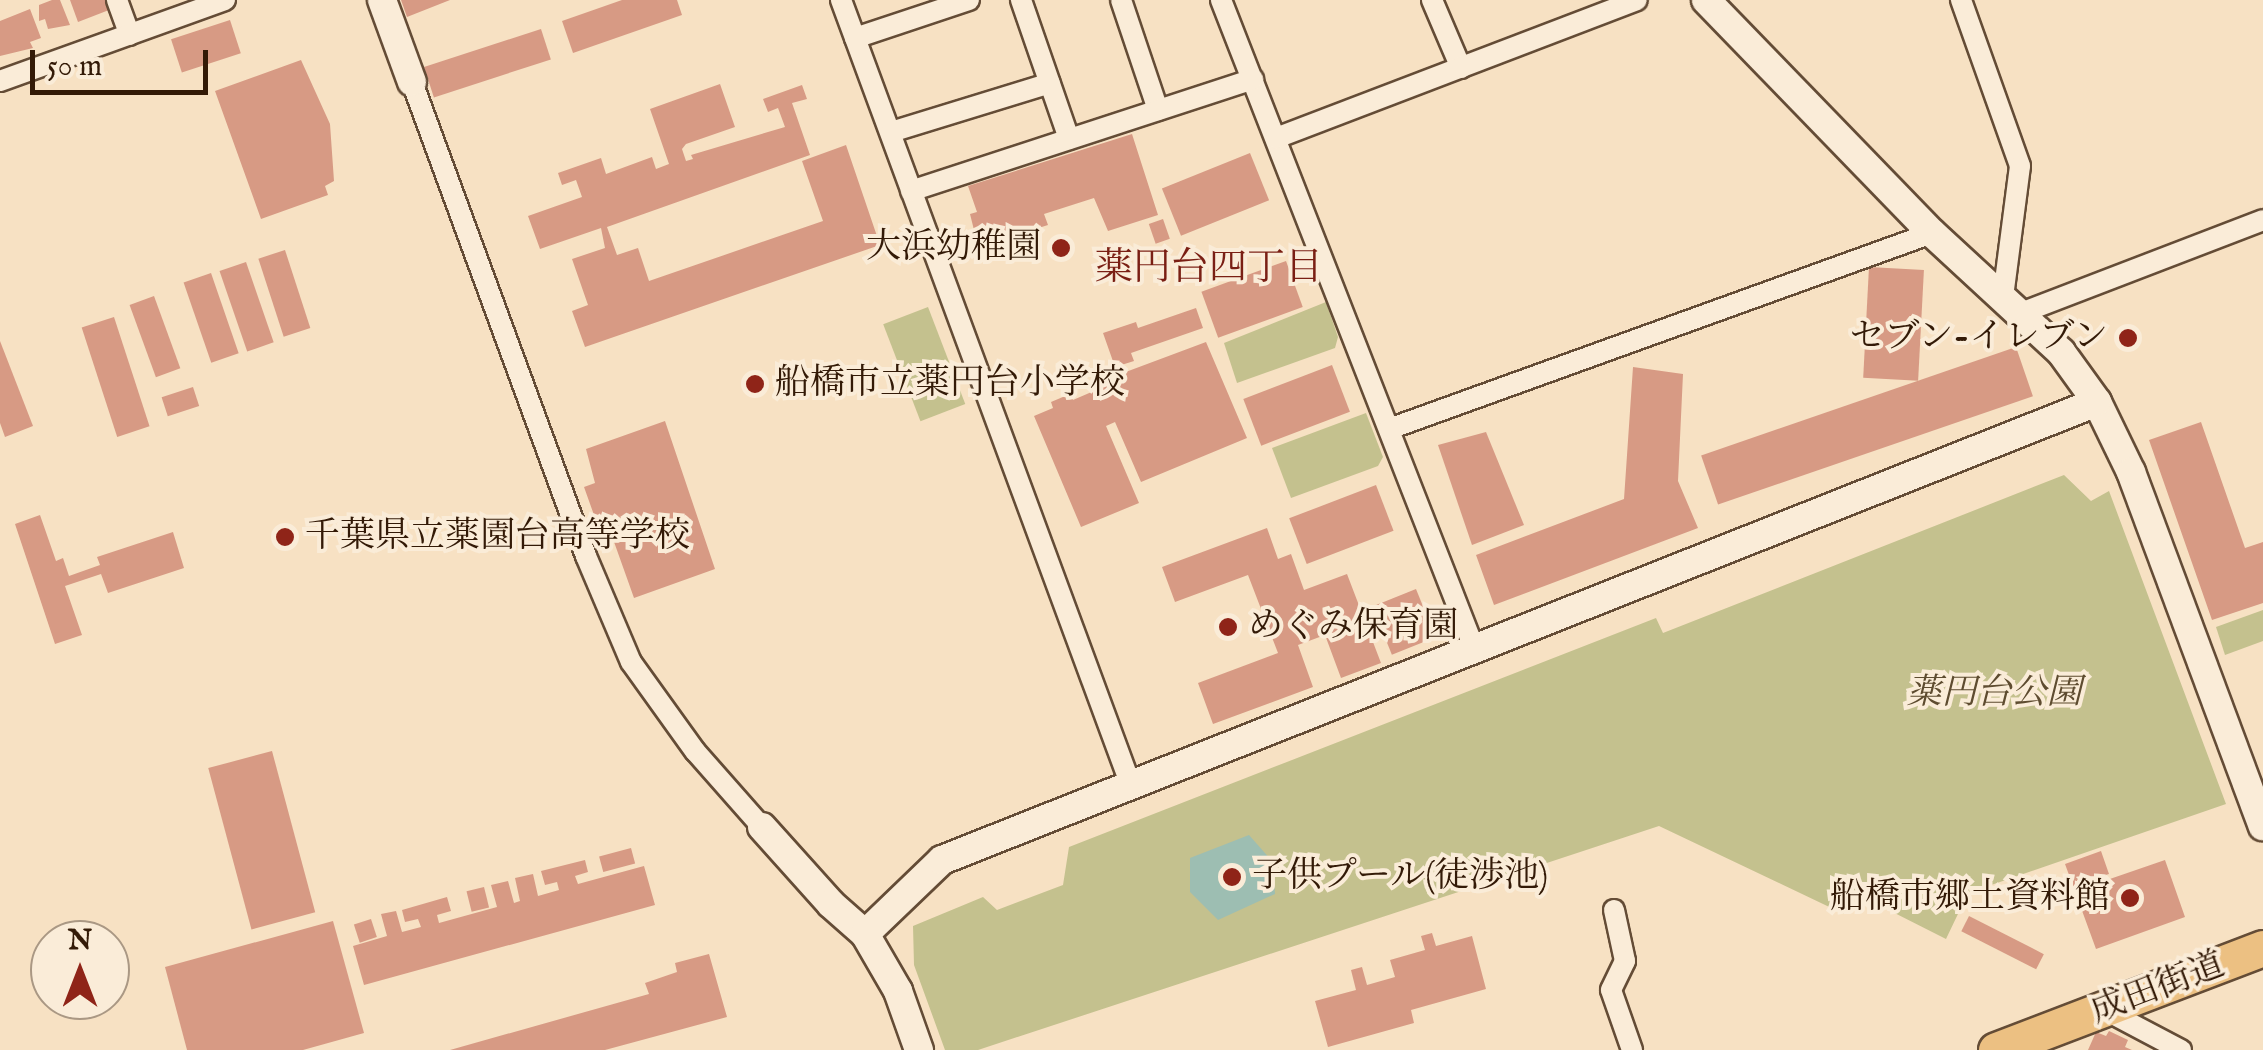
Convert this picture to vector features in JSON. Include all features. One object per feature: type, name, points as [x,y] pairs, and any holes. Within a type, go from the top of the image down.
[{"type":"highway","name":"成田街道","points":[[1996,1050],[2263,948]]},
{"type":"street","points":[[118,0],[130,34]]},
{"type":"street","points":[[0,81],[225,0]]},
{"type":"street","points":[[382,0],[586,556],[631,662],[695,751],[831,904],[866,934],[898,991],[919,1050]]},
{"type":"street","points":[[842,0],[1130,783]]},
{"type":"street","points":[[856,38],[968,0]]},
{"type":"street","points":[[1022,0],[1069,139]]},
{"type":"street","points":[[1121,0],[1158,110]]},
{"type":"street","points":[[1222,0],[1474,648]]},
{"type":"street","points":[[1432,0],[1461,68]]},
{"type":"street","points":[[1276,138],[1637,0]]},
{"type":"street","points":[[1706,0],[1932,233],[2061,352],[2096,402],[2131,472],[2263,826]]},
{"type":"street","points":[[1960,0],[2020,166],[2012,305]]},
{"type":"street","points":[[912,191],[1253,79]]},
{"type":"street","points":[[891,132],[1050,83]]},
{"type":"street","points":[[2012,305],[2263,220]]},
{"type":"street","points":[[1389,429],[1932,233]]},
{"type":"street","points":[[866,934],[942,860],[2096,402]]},
{"type":"street","points":[[1614,910],[1626,961],[1611,990],[1632,1050]]},
{"type":"street","points":[[2105,1010],[2180,1050]]},
{"type":"green space","points":[[1326,302],[1338,337],[1335,348],[1237,383],[1224,343]]},
{"type":"green space","points":[[928,307],[965,404],[920,421],[883,324]]},
{"type":"green space","points":[[1366,413],[1383,457],[1378,466],[1291,498],[1272,448]]},
{"type":"green space","name":"薬円台公園","points":[[2064,475],[2091,501],[2109,491],[2226,804],[1968,893],[1946,939],[1857,894],[1844,914],[1659,826],[978,1050],[945,1050],[914,965],[913,926],[983,897],[997,910],[1063,885],[1069,847],[1656,618],[1663,633]]},
{"type":"green space","points":[[2263,610],[2263,641],[2225,655],[2216,627]]},
{"type":"water","name":"子供プール(徒渉池)","points":[[1249,835],[1272,861],[1275,894],[1218,920],[1190,892],[1190,858]]},
{"type":"building","points":[[60,0],[70,25],[48,29],[45,19],[39,21],[39,5]]},
{"type":"building","points":[[70,0],[105,0],[109,10],[78,22]]},
{"type":"building","points":[[401,0],[450,0],[407,17]]},
{"type":"building","points":[[622,0],[677,0],[682,15],[573,53],[562,21]]},
{"type":"building","points":[[30,9],[41,38],[30,42],[33,48],[0,56],[0,21]]},
{"type":"building","points":[[230,20],[241,53],[182,72],[171,39]]},
{"type":"building","points":[[541,29],[551,59],[434,97],[424,67]]},
{"type":"building","points":[[301,60],[330,124],[334,181],[325,186],[328,195],[261,219],[215,91]]},
{"type":"building","points":[[720,84],[735,127],[686,144],[682,149],[686,161],[693,159],[691,155],[785,127],[778,108],[768,112],[763,99],[802,85],[807,99],[792,103],[810,155],[607,227],[617,255],[638,248],[649,281],[823,221],[802,161],[846,145],[880,245],[585,347],[572,311],[588,305],[572,259],[605,248],[601,228],[540,249],[528,216],[582,197],[576,180],[562,185],[558,173],[601,158],[606,174],[652,157],[656,169],[669,164],[650,109]]},
{"type":"building","points":[[1132,134],[1158,215],[1108,231],[1094,198],[1044,214],[1048,225],[1032,230],[1033,235],[988,249],[981,228],[974,230],[970,214],[977,212],[968,186]]},
{"type":"building","points":[[1250,153],[1269,200],[1181,236],[1162,189]]},
{"type":"building","points":[[1163,219],[1170,239],[1156,244],[1149,224]]},
{"type":"building","points":[[285,250],[310,328],[284,337],[258,259]]},
{"type":"building","points":[[1286,261],[1303,307],[1218,338],[1201,292]]},
{"type":"building","points":[[246,262],[274,342],[247,351],[220,271]]},
{"type":"building","points":[[1869,267],[1924,270],[1918,381],[1863,378]]},
{"type":"building","points":[[211,273],[239,353],[211,363],[184,282]]},
{"type":"building","points":[[154,296],[180,368],[156,377],[130,305]]},
{"type":"building","points":[[1196,308],[1203,328],[1131,353],[1134,361],[1115,367],[1103,333],[1136,322],[1138,328]]},
{"type":"building","points":[[114,317],[150,426],[117,437],[82,328]]},
{"type":"building","points":[[0,341],[33,426],[5,437],[0,423]]},
{"type":"building","points":[[1206,342],[1247,438],[1141,482],[1115,422],[1106,426],[1139,503],[1081,527],[1034,416],[1053,408],[1051,402],[1070,394],[1073,400],[1117,381],[1115,376]]},
{"type":"building","points":[[2016,347],[2033,396],[1718,505],[1701,455]]},
{"type":"building","points":[[1332,365],[1350,412],[1261,446],[1243,399]]},
{"type":"building","points":[[1633,367],[1683,374],[1678,481],[1698,528],[1494,605],[1476,555],[1624,499]]},
{"type":"building","points":[[193,387],[199,406],[168,416],[162,397]]},
{"type":"building","points":[[665,421],[715,569],[634,598],[608,525],[599,529],[584,487],[595,483],[586,449]]},
{"type":"building","points":[[2201,422],[2245,548],[2263,542],[2263,603],[2212,620],[2149,440]]},
{"type":"building","points":[[1486,432],[1524,525],[1472,545],[1438,445]]},
{"type":"building","points":[[1376,485],[1394,531],[1307,564],[1289,518]]},
{"type":"building","points":[[40,515],[56,561],[63,558],[69,576],[100,565],[97,557],[173,532],[184,568],[108,593],[101,574],[65,586],[82,635],[55,644],[15,524]]},
{"type":"building","points":[[1267,528],[1278,559],[1291,554],[1304,590],[1347,574],[1381,663],[1341,678],[1325,635],[1298,645],[1313,687],[1213,724],[1198,683],[1278,653],[1248,575],[1175,602],[1162,567]]},
{"type":"building","points":[[1416,589],[1435,637],[1392,655],[1372,607]]},
{"type":"building","points":[[272,751],[315,912],[251,929],[208,768]]},
{"type":"building","points":[[631,848],[635,863],[603,872],[599,857]]},
{"type":"building","points":[[2101,851],[2109,874],[2102,876],[2104,881],[2165,860],[2185,917],[2096,949],[2065,864]]},
{"type":"building","points":[[585,860],[588,872],[575,876],[578,884],[644,866],[655,905],[364,985],[353,946],[387,936],[381,914],[396,911],[402,932],[421,927],[418,919],[405,922],[402,910],[447,897],[451,911],[437,915],[439,923],[497,907],[491,885],[508,881],[514,903],[520,901],[515,878],[533,874],[538,896],[559,890],[557,882],[545,885],[541,871]]},
{"type":"building","points":[[484,887],[489,907],[472,912],[467,891]]},
{"type":"building","points":[[1969,916],[2044,954],[2036,969],[1961,931]]},
{"type":"building","points":[[371,919],[377,937],[360,943],[354,925]]},
{"type":"building","points":[[333,921],[364,1033],[303,1050],[187,1050],[165,967]]},
{"type":"building","points":[[1432,933],[1436,946],[1472,936],[1486,989],[1411,1010],[1414,1023],[1328,1047],[1315,1001],[1356,990],[1351,970],[1362,967],[1367,985],[1395,977],[1390,960],[1425,950],[1421,936]]},
{"type":"building","points":[[709,954],[727,1017],[605,1050],[450,1050],[649,994],[645,983],[677,972],[675,963]]},
{"type":"building","points":[[2109,1031],[2128,1040],[2125,1047],[2132,1050],[2088,1050],[2096,1032],[2106,1036]]},
{"type":"place","name":"大浜幼稚園","points":[[1061,248]]},
{"type":"place","name":"セブン-イレブン","points":[[2128,338]]},
{"type":"place","name":"船橋市立薬円台小学校","points":[[755,384]]},
{"type":"place","name":"千葉県立薬園台高等学校","points":[[285,537]]},
{"type":"place","name":"めぐみ保育園","points":[[1228,627]]},
{"type":"place","name":"子供プール(徒渉池)","points":[[1232,877]]},
{"type":"place","name":"船橋市郷土資料館","points":[[2130,898]]},
{"type":"district","name":"薬円台四丁目","points":[[1209,270]]}]
